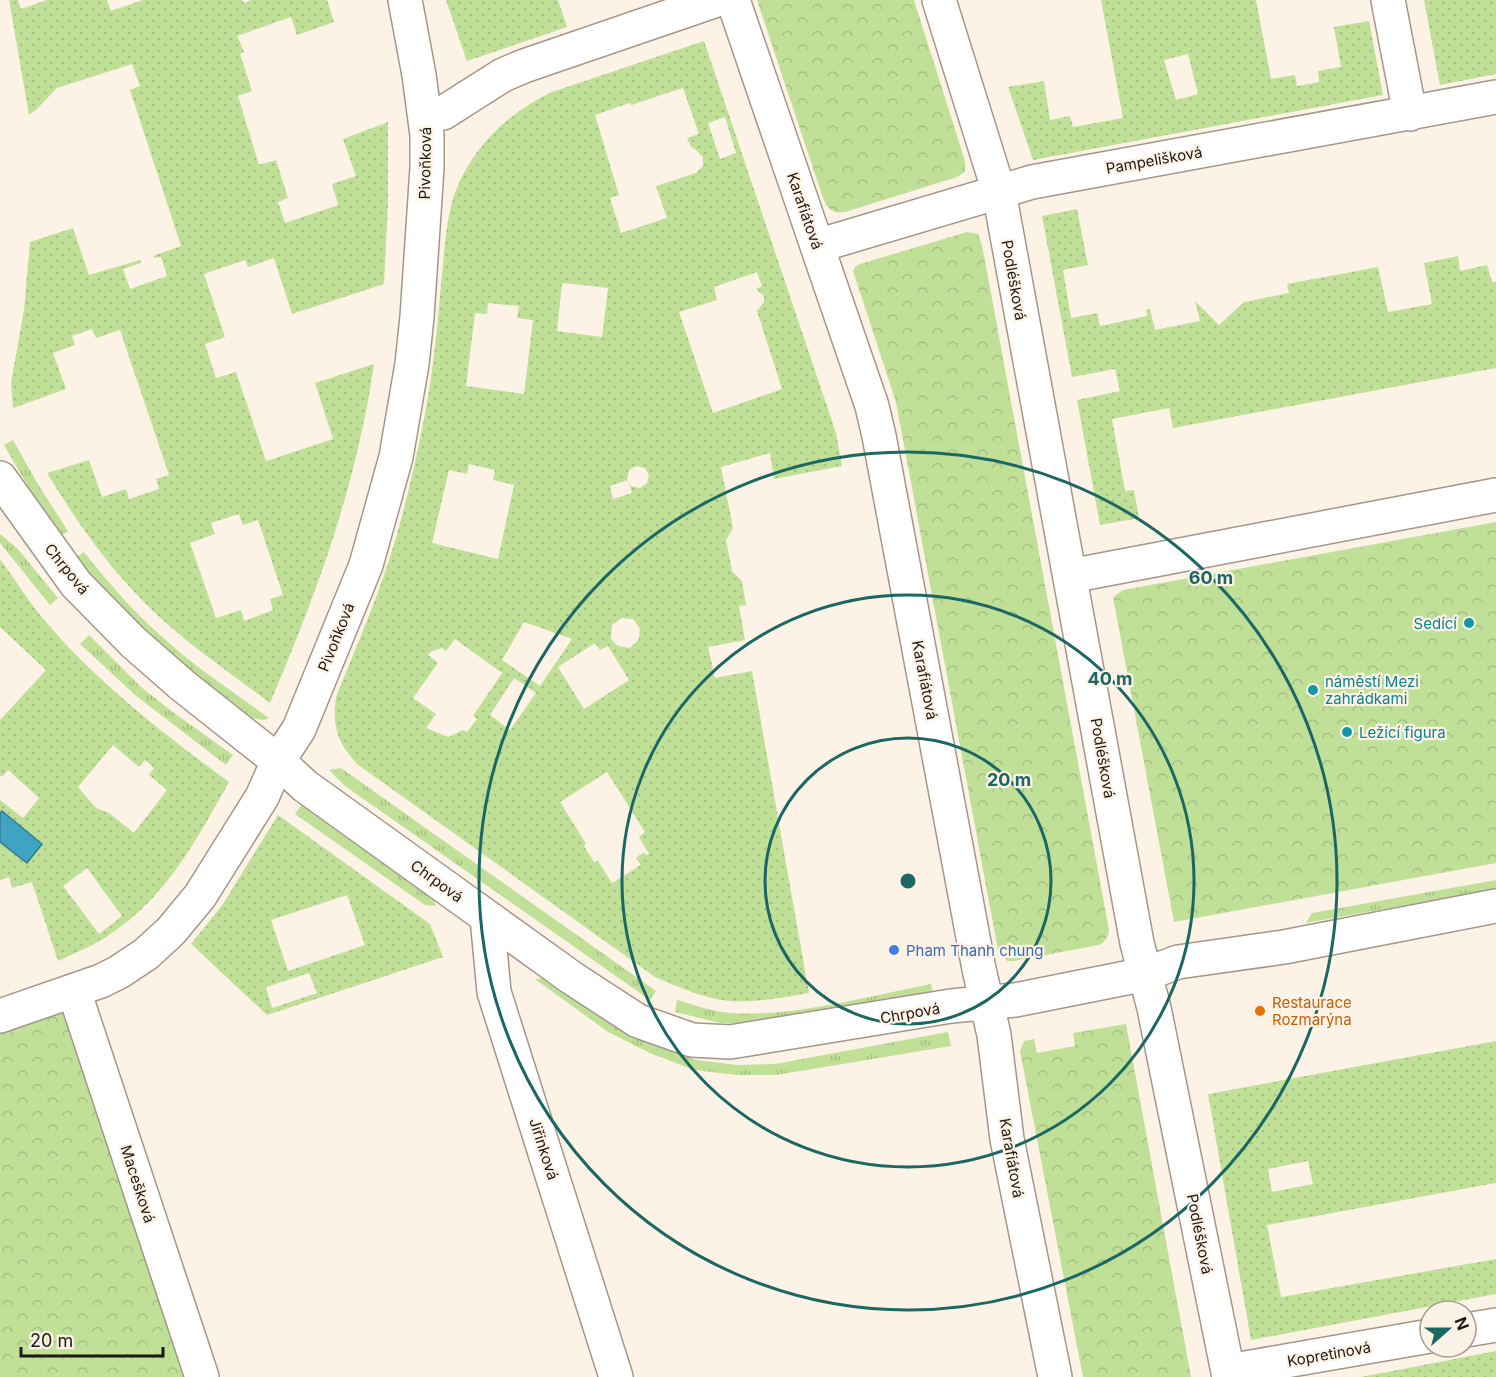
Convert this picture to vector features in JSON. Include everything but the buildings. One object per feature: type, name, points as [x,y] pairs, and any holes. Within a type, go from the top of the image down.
[{"type":"street","name":"Pivoňková","points":[[0,1016],[74,991],[119,972],[146,954],[171,931],[200,896],[256,807],[278,761],[299,729],[366,565],[396,457],[412,364],[417,317],[427,168],[425,117],[405,0]]},
{"type":"street","name":"Pivoňková","points":[[425,117],[443,113],[503,75],[524,66],[717,0]]},
{"type":"street","name":"Karafiátová","points":[[733,0],[872,406],[879,435],[994,1035],[1008,1140],[1055,1377]]},
{"type":"street","name":"Podléšková","points":[[939,0],[999,192],[1137,943],[1146,974],[1229,1374]]},
{"type":"street","points":[[1388,0],[1410,114]]},
{"type":"street","name":"Pampelišková","points":[[817,246],[1032,182],[1496,97]]},
{"type":"street","name":"Chrpová","points":[[0,478],[76,584],[133,642],[182,685],[278,761],[305,786],[572,978],[638,1021],[692,1040],[730,1042],[801,1032],[951,1005],[1014,1000],[1146,974]]},
{"type":"street","points":[[1070,576],[1496,495]]},
{"type":"street","points":[[1146,974],[1178,962],[1284,947],[1496,906]]},
{"type":"street","name":"Jiřinková","points":[[487,917],[494,992],[616,1377]]},
{"type":"street","name":"Macešková","points":[[74,991],[202,1377]]},
{"type":"street","points":[[1478,1328],[1496,1325]]},
{"type":"street","name":"Kopretinová","points":[[1229,1374],[1418,1338]]},
{"type":"green space","points":[[9,0],[18,0],[21,9],[47,0],[107,0],[111,11],[143,0],[242,0],[244,3],[251,0],[327,0],[334,22],[297,35],[291,17],[237,36],[244,52],[240,54],[252,91],[238,96],[259,165],[276,160],[288,198],[278,202],[285,223],[338,205],[332,184],[356,176],[343,139],[388,122],[388,203],[384,284],[292,314],[274,258],[248,267],[245,260],[204,274],[225,337],[205,344],[216,378],[236,372],[266,461],[333,439],[315,383],[374,364],[357,453],[346,496],[304,620],[270,703],[189,643],[144,602],[92,540],[47,473],[89,460],[102,497],[126,489],[129,499],[159,489],[156,479],[169,475],[120,330],[96,338],[92,329],[72,336],[75,345],[53,353],[66,389],[13,408],[11,383],[24,310],[30,242],[73,228],[89,275],[140,260],[141,263],[123,269],[130,289],[167,276],[161,257],[154,258],[153,256],[181,246],[130,90],[140,86],[132,64],[57,88],[29,115]],"holes":[[[239,514],[243,525],[258,520],[283,595],[270,599],[273,610],[244,621],[241,610],[216,618],[190,543],[215,534],[211,523]]]},
{"type":"green space","points":[[446,0],[558,0],[567,27],[467,61]]},
{"type":"green space","points":[[757,0],[914,0],[965,161],[965,172],[957,177],[845,212],[831,210],[823,198]]},
{"type":"green space","points":[[1101,0],[1256,0],[1271,79],[1295,75],[1297,86],[1319,82],[1318,71],[1341,67],[1334,27],[1369,21],[1383,95],[1033,160],[1008,87],[1044,81],[1050,120],[1070,116],[1073,127],[1123,118]],"holes":[[[1188,54],[1198,94],[1176,100],[1164,60]]]},
{"type":"green space","points":[[1424,0],[1496,0],[1496,74],[1440,85]]},
{"type":"green space","points":[[704,41],[836,433],[842,466],[774,479],[770,453],[721,467],[733,528],[726,540],[732,571],[742,581],[746,605],[739,606],[745,640],[708,647],[715,678],[752,671],[809,993],[762,1000],[727,1001],[678,987],[655,977],[357,764],[345,748],[338,733],[335,717],[336,697],[389,560],[414,467],[426,411],[438,321],[445,242],[453,199],[460,181],[479,149],[505,122],[552,92]],"holes":[[[683,88],[699,134],[687,138],[691,147],[703,157],[703,166],[696,173],[656,186],[667,218],[621,233],[610,198],[619,195],[595,115]],[[725,117],[736,153],[720,159],[708,123]],[[757,272],[762,286],[756,289],[764,296],[764,302],[757,311],[782,389],[713,413],[679,312],[717,300],[714,287]],[[562,283],[608,288],[602,337],[557,331]],[[488,303],[519,306],[517,318],[533,320],[524,394],[466,386],[475,313],[487,314]],[[469,464],[495,470],[493,480],[514,485],[498,559],[432,543],[449,470],[467,474]],[[636,466],[645,468],[649,475],[647,483],[640,488],[631,486],[628,482],[632,493],[613,499],[610,486],[628,480],[629,470]],[[622,618],[633,619],[640,628],[639,639],[630,648],[618,646],[611,639],[612,625]],[[524,622],[572,639],[540,686],[502,660]],[[455,639],[502,673],[473,716],[477,719],[467,732],[463,730],[448,737],[426,728],[436,714],[413,698],[438,663],[428,655],[442,648],[446,651]],[[595,643],[600,650],[608,646],[629,680],[584,709],[558,667]],[[514,678],[536,693],[510,730],[490,715]],[[607,772],[645,832],[639,837],[649,854],[646,855],[644,852],[636,858],[641,865],[612,883],[598,861],[594,862],[584,846],[586,844],[560,802]]]},
{"type":"green space","points":[[1077,209],[1088,265],[1063,270],[1071,318],[1097,313],[1100,326],[1147,316],[1146,310],[1150,309],[1155,330],[1200,321],[1195,301],[1219,325],[1244,302],[1289,293],[1287,284],[1378,267],[1388,312],[1432,304],[1424,263],[1458,256],[1460,271],[1487,265],[1492,282],[1496,282],[1496,368],[1173,428],[1169,408],[1112,419],[1125,491],[1134,490],[1139,518],[1100,525],[1077,400],[1120,391],[1115,369],[1072,377],[1042,216]]},
{"type":"green space","points":[[967,232],[978,234],[982,245],[1109,930],[1106,939],[1099,945],[1014,961],[1007,961],[998,950],[896,402],[853,271],[860,264]]},
{"type":"green space","points":[[13,440],[68,531],[60,536],[4,445]]},
{"type":"green space","name":"náměstí Mezi zahrádkami","points":[[1496,522],[1496,863],[1174,922],[1113,597],[1123,590]]},
{"type":"green space","points":[[0,534],[17,548],[58,598],[50,605],[0,543]]},
{"type":"green space","points":[[84,552],[129,605],[172,645],[212,678],[269,718],[264,720],[251,718],[185,670],[119,610],[75,558]]},
{"type":"green space","points":[[0,559],[40,615],[83,661],[129,704],[229,782],[179,865],[149,902],[106,937],[58,961],[32,882],[12,888],[9,877],[0,880],[0,842],[27,862],[2,811],[0,813],[0,800],[23,818],[39,798],[8,770],[2,777],[0,775],[0,720],[46,670],[0,627]],"holes":[[[113,745],[139,767],[145,760],[154,768],[149,775],[167,790],[134,833],[109,813],[96,808],[78,787]],[[87,868],[122,916],[99,934],[63,886]]]},
{"type":"green space","points":[[89,635],[141,687],[233,755],[226,765],[135,695],[80,644]]},
{"type":"green space","points":[[341,768],[656,991],[650,1000],[345,786],[329,770]]},
{"type":"green space","points":[[302,804],[433,897],[436,906],[425,905],[295,814]]},
{"type":"green space","points":[[278,815],[430,924],[443,957],[267,1015],[191,944],[223,904]],"holes":[[[347,895],[365,945],[288,971],[271,920]],[[309,973],[317,993],[272,1008],[266,987]]]},
{"type":"green space","points":[[1496,880],[1496,889],[1306,923],[1312,913]]},
{"type":"green space","points":[[545,978],[613,1023],[653,1044],[696,1060],[737,1065],[775,1064],[948,1032],[951,1046],[776,1075],[737,1075],[694,1070],[650,1053],[608,1032],[535,979]]},
{"type":"green space","points":[[931,984],[933,994],[757,1024],[720,1023],[675,1012],[677,1000],[722,1012],[772,1013],[799,1010]]},
{"type":"green space","points":[[63,1010],[185,1377],[0,1377],[0,1032]]},
{"type":"green space","points":[[1126,1024],[1191,1377],[1083,1377],[1020,1051],[1024,1041],[1034,1039],[1037,1053],[1075,1046],[1073,1033]]},
{"type":"green space","points":[[1496,1041],[1496,1183],[1267,1225],[1281,1297],[1496,1259],[1496,1294],[1469,1299],[1418,1299],[1418,1309],[1251,1340],[1208,1094]],"holes":[[[1308,1161],[1313,1184],[1272,1192],[1268,1169]]]},
{"type":"green space","points":[[1496,1351],[1496,1377],[1361,1377],[1454,1359],[1478,1359],[1478,1354]]},
{"type":"water","points":[[2,811],[42,844],[27,863],[0,842],[0,813]]},
{"type":"place","name":"Sedící","points":[[1469,623]]},
{"type":"place","name":"náměstí Mezi zahrádkami","points":[[1313,690]]},
{"type":"place","name":"Ležící figura","points":[[1347,732]]},
{"type":"place","name":"Pham Thanh chung","points":[[894,950]]},
{"type":"place","name":"Restaurace Rozmarýna","points":[[1260,1011]]}]
